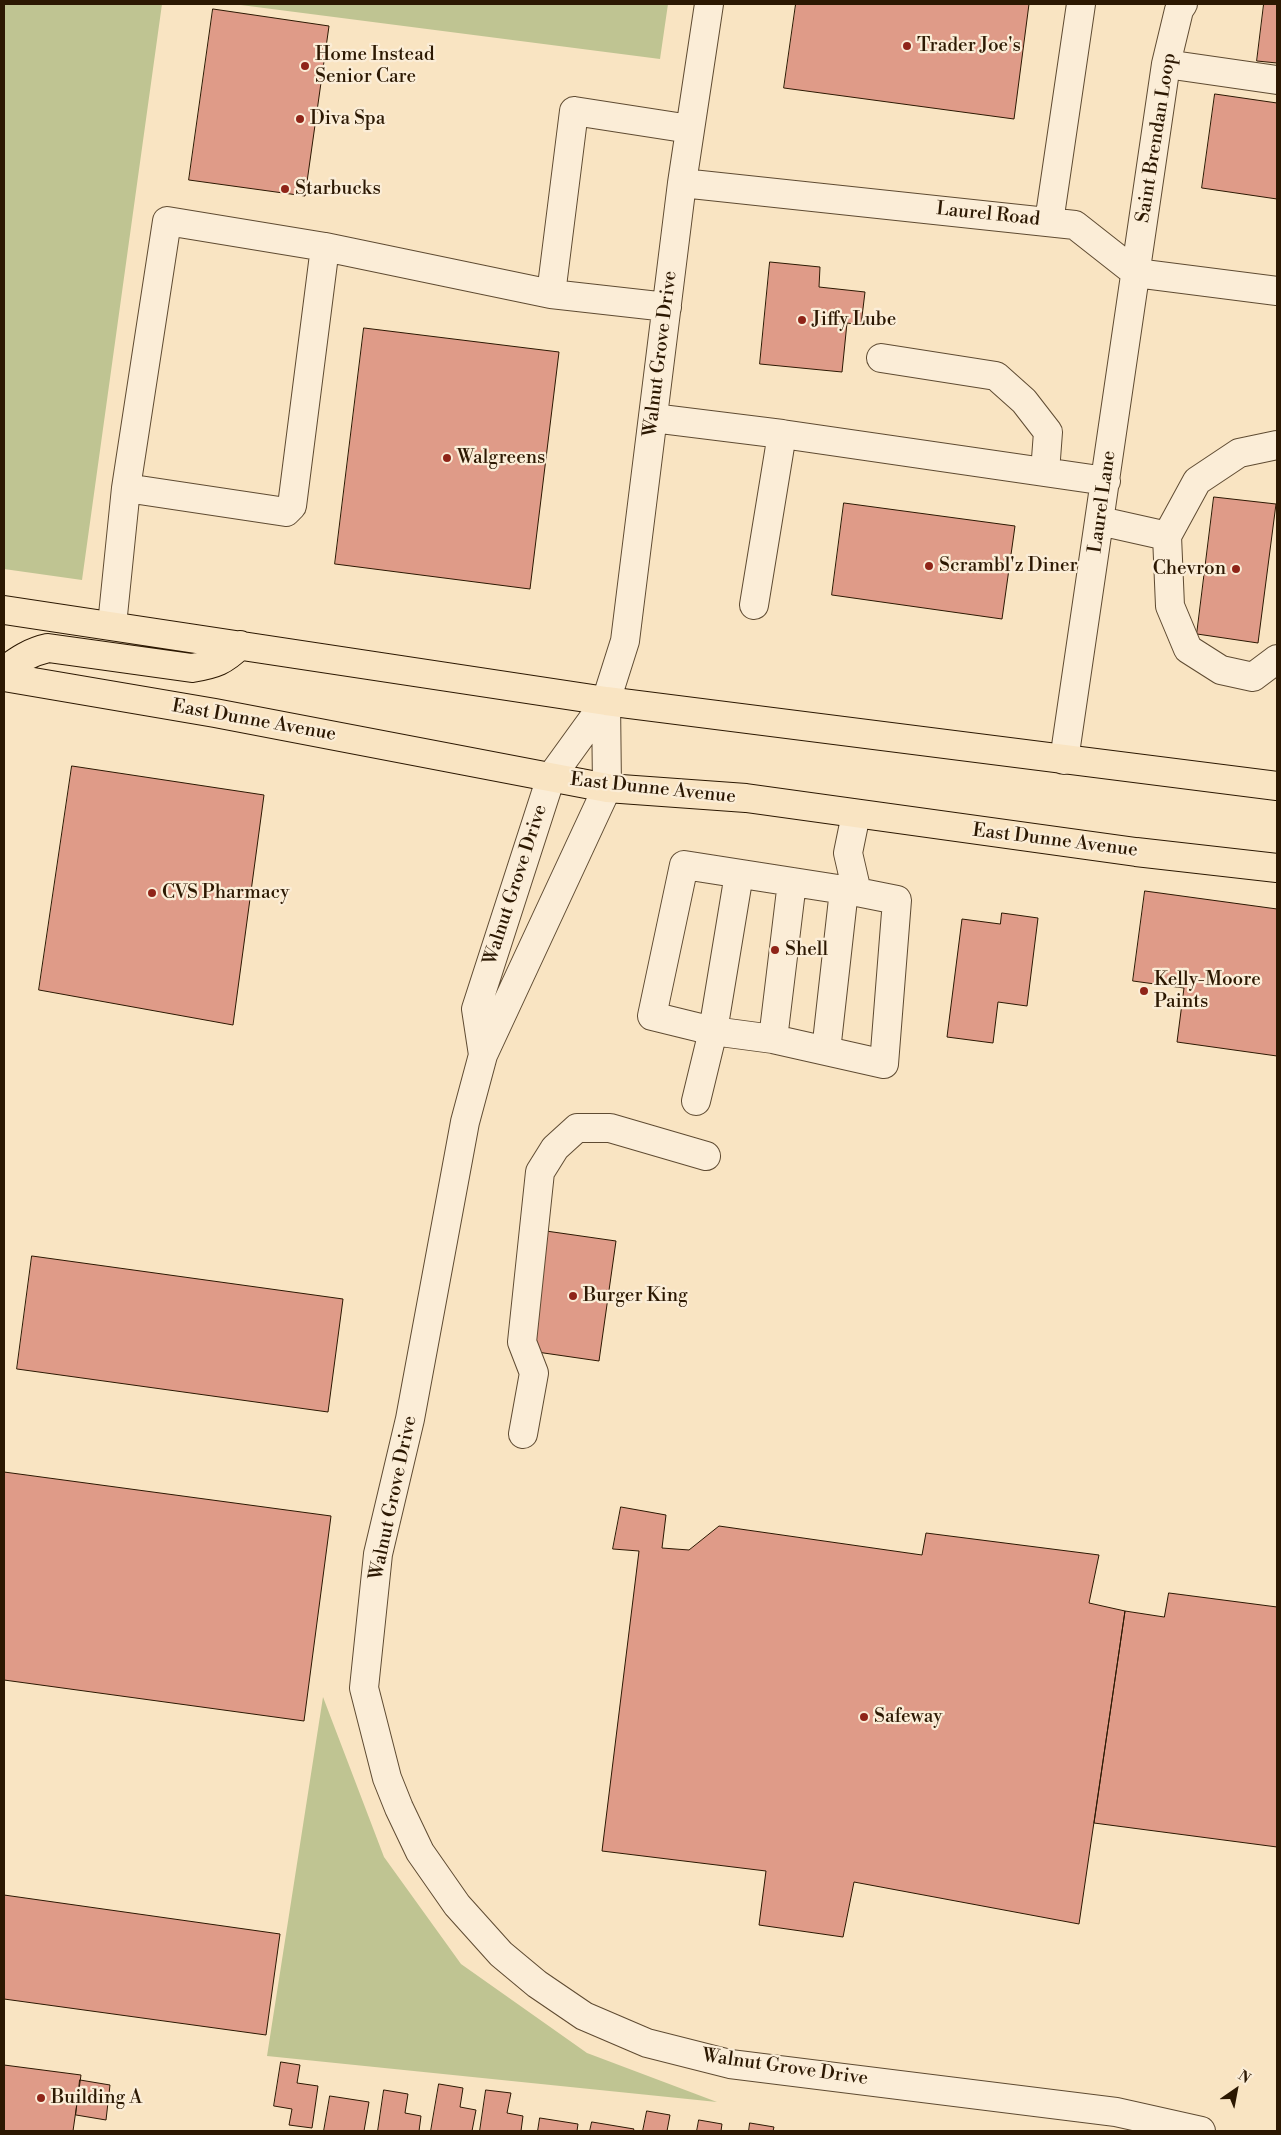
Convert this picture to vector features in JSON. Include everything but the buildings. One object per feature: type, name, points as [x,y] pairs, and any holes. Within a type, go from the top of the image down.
[{"type":"main road","points":[[4,610],[606,702],[1277,786]]},
{"type":"main road","points":[[4,671],[25,656],[48,648],[192,668],[214,664],[228,657],[240,645]]},
{"type":"main road","name":"East Dunne Avenue","points":[[4,677],[225,715],[607,788],[746,798],[1136,852],[1277,868]]},
{"type":"street","name":"Walnut Grove Drive","points":[[709,4],[682,183],[625,641],[606,702],[607,788],[483,1055],[466,1122],[410,1419],[378,1554],[364,1688],[387,1778],[420,1852],[457,1905],[501,1954],[537,1984],[584,2016],[647,2043],[730,2064],[1116,2112],[1201,2131]]},
{"type":"street","points":[[1049,222],[1081,4]]},
{"type":"street","name":"Saint Brendan Loop","points":[[1136,273],[1166,64],[1179,10],[1183,4]]},
{"type":"street","points":[[1166,64],[1277,80]]},
{"type":"street","points":[[551,294],[574,111],[690,129]]},
{"type":"street","name":"Laurel Road","points":[[682,183],[1075,225],[1136,273]]},
{"type":"street","points":[[112,625],[126,488],[167,221],[325,247],[551,294],[666,307]]},
{"type":"street","points":[[126,488],[286,512],[292,506],[325,247]]},
{"type":"street","points":[[1136,273],[1277,291]]},
{"type":"street","name":"Laurel Lane","points":[[1064,760],[1136,273]]},
{"type":"street","points":[[881,358],[996,376],[1024,401],[1048,432],[1045,472]]},
{"type":"street","points":[[653,418],[782,434],[1106,481]]},
{"type":"street","points":[[754,606],[782,434]]},
{"type":"street","points":[[1277,445],[1239,453],[1197,481],[1167,536],[1170,606],[1188,648],[1221,670],[1253,677],[1277,659]]},
{"type":"street","points":[[1100,521],[1167,536]]},
{"type":"street","name":"Walnut Grove Drive","points":[[483,1055],[476,1009],[551,777],[606,702]]},
{"type":"street","points":[[826,1051],[851,892],[848,853],[856,814]]},
{"type":"street","points":[[684,865],[851,892],[897,900],[884,1064],[772,1039],[713,1031],[652,1016],[684,865]]},
{"type":"street","points":[[696,1101],[713,1031],[739,874]]},
{"type":"street","points":[[772,1039],[792,882]]},
{"type":"street","points":[[523,1434],[534,1373],[522,1342],[540,1172],[555,1148],[577,1128],[610,1128],[706,1156]]},
{"type":"green space","points":[[4,4],[162,4],[82,580],[4,569]]},
{"type":"green space","points":[[233,4],[668,4],[660,59]]},
{"type":"green space","points":[[323,1697],[384,1857],[461,1964],[587,2053],[717,2102],[267,2056]]},
{"type":"place","name":"Trader Joe's","points":[[907,46]]},
{"type":"place","name":"Home Instead Senior Care","points":[[305,66]]},
{"type":"place","name":"Diva Spa","points":[[300,119]]},
{"type":"place","name":"Starbucks","points":[[285,189]]},
{"type":"place","name":"Jiffy Lube","points":[[802,320]]},
{"type":"place","name":"Walgreens","points":[[447,458]]},
{"type":"place","name":"Scrambl'z Diner","points":[[929,566]]},
{"type":"place","name":"Chevron","points":[[1236,569]]},
{"type":"place","name":"CVS Pharmacy","points":[[152,893]]},
{"type":"place","name":"Shell","points":[[775,950]]},
{"type":"place","name":"Kelly-Moore Paints","points":[[1144,991]]},
{"type":"place","name":"Burger King","points":[[573,1296]]},
{"type":"place","name":"Safeway","points":[[864,1717]]},
{"type":"place","name":"Building A","points":[[41,2098]]}]
